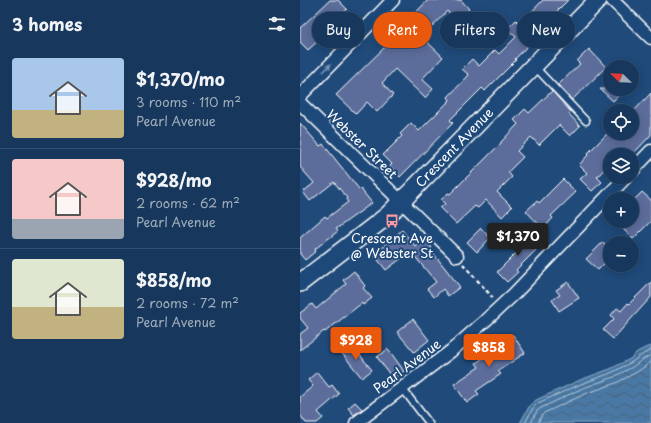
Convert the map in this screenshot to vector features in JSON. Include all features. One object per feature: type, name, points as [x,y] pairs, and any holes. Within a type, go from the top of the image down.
[{"type":"street","points":[[300,96],[393,0]]},
{"type":"street","name":"Crescent Avenue","points":[[300,284],[378,223],[598,0]]},
{"type":"street","points":[[612,0],[651,38]]},
{"type":"street","name":"Webster Street","points":[[300,103],[457,256]]},
{"type":"street","points":[[639,164],[651,152]]},
{"type":"street","name":"Pearl Avenue","points":[[356,423],[464,340],[496,311],[619,184]]},
{"type":"lane","points":[[534,66],[586,121]]},
{"type":"lane","points":[[402,388],[429,423]]},
{"type":"path","points":[[457,256],[485,290]]},
{"type":"water","points":[[651,346],[651,423],[520,423],[530,405],[536,400],[580,380],[610,369],[630,359],[637,352]]},
{"type":"building","points":[[330,0],[338,0],[347,9],[344,12],[317,12]]},
{"type":"building","points":[[428,0],[461,0],[469,9],[466,12],[440,12],[440,18],[432,27],[432,12],[416,12]]},
{"type":"building","points":[[543,0],[568,0],[556,12],[532,12]]},
{"type":"building","points":[[312,17],[312,46],[308,50],[300,42],[300,28]]},
{"type":"building","points":[[516,20],[517,48],[526,48],[515,59],[516,60],[485,91],[482,88],[450,120],[453,123],[400,177],[390,166],[392,164],[383,155],[402,136],[400,134],[411,123],[419,131],[450,100],[448,97],[469,75],[462,69],[472,59],[479,66],[495,50],[499,54],[505,48],[509,48],[509,44],[516,37],[509,31],[509,27]]},
{"type":"building","points":[[432,47],[443,57],[422,79],[433,89],[425,98],[395,69],[382,83],[393,95],[377,112],[367,102],[356,114],[336,95],[384,48],[432,48]]},
{"type":"building","points":[[589,49],[603,64],[603,70],[572,100],[558,85],[580,64],[577,61]]},
{"type":"building","points":[[552,91],[571,112],[569,114],[580,126],[570,136],[559,125],[539,145],[531,137],[517,151],[523,157],[508,172],[512,177],[497,192],[512,207],[502,217],[486,200],[478,208],[475,206],[456,224],[440,208],[445,204],[441,200],[448,193],[450,194],[501,143],[518,124],[514,120],[525,109],[529,113]]},
{"type":"building","points":[[651,93],[651,135],[639,148],[603,148],[603,171],[597,177],[602,182],[592,191],[580,179],[587,173],[579,165],[588,155],[587,154],[603,138],[603,140],[639,140],[639,106]]},
{"type":"building","points":[[608,96],[618,96],[613,101]]},
{"type":"building","points":[[300,123],[320,146],[323,144],[372,203],[336,229],[338,231],[315,249],[316,251],[305,260],[300,254],[300,238],[325,216],[327,218],[348,202],[346,199],[347,198],[334,182],[310,201],[303,192],[314,183],[300,167]]},
{"type":"building","points":[[563,179],[576,192],[551,216],[553,218],[543,229],[526,211],[537,201],[539,203]]},
{"type":"building","points":[[642,192],[651,200],[651,221],[636,236],[630,236],[622,228],[639,228],[639,195]]},
{"type":"building","points":[[481,228],[490,238],[477,252],[467,242]]},
{"type":"building","points":[[402,230],[415,246],[424,238],[432,248],[430,249],[460,287],[448,296],[443,289],[434,297],[427,289],[436,282],[412,253],[405,259],[403,257],[386,270],[374,255]]},
{"type":"building","points":[[525,233],[539,247],[516,270],[518,272],[507,282],[497,272],[521,248],[515,242]]},
{"type":"building","points":[[603,242],[603,265],[598,270],[586,259]]},
{"type":"building","points":[[354,271],[365,286],[363,288],[372,298],[363,305],[362,303],[300,350],[300,334],[308,328],[300,318],[300,313],[312,304],[316,309],[346,284],[343,280]]},
{"type":"building","points":[[568,282],[579,298],[559,311],[552,300],[560,295],[556,290]]},
{"type":"building","points":[[651,282],[651,297],[613,339],[603,330],[614,319],[611,315],[617,308],[621,311]]},
{"type":"building","points":[[413,319],[429,340],[414,352],[397,332]]},
{"type":"building","points":[[513,335],[525,353],[498,371],[501,374],[476,391],[479,394],[467,403],[454,384],[479,367],[476,363],[503,344],[501,342]]},
{"type":"building","points":[[351,344],[372,370],[362,378],[341,352]]},
{"type":"building","points":[[388,349],[404,371],[393,379],[377,357]]},
{"type":"building","points":[[317,372],[329,387],[332,385],[339,394],[318,412],[323,418],[317,423],[306,423],[300,415],[300,397],[313,386],[308,380]]},
{"type":"building","points":[[355,402],[362,409],[354,415],[348,408]]},
{"type":"place","name":"Crescent Ave @ Webster St","points":[[392,221]]}]
